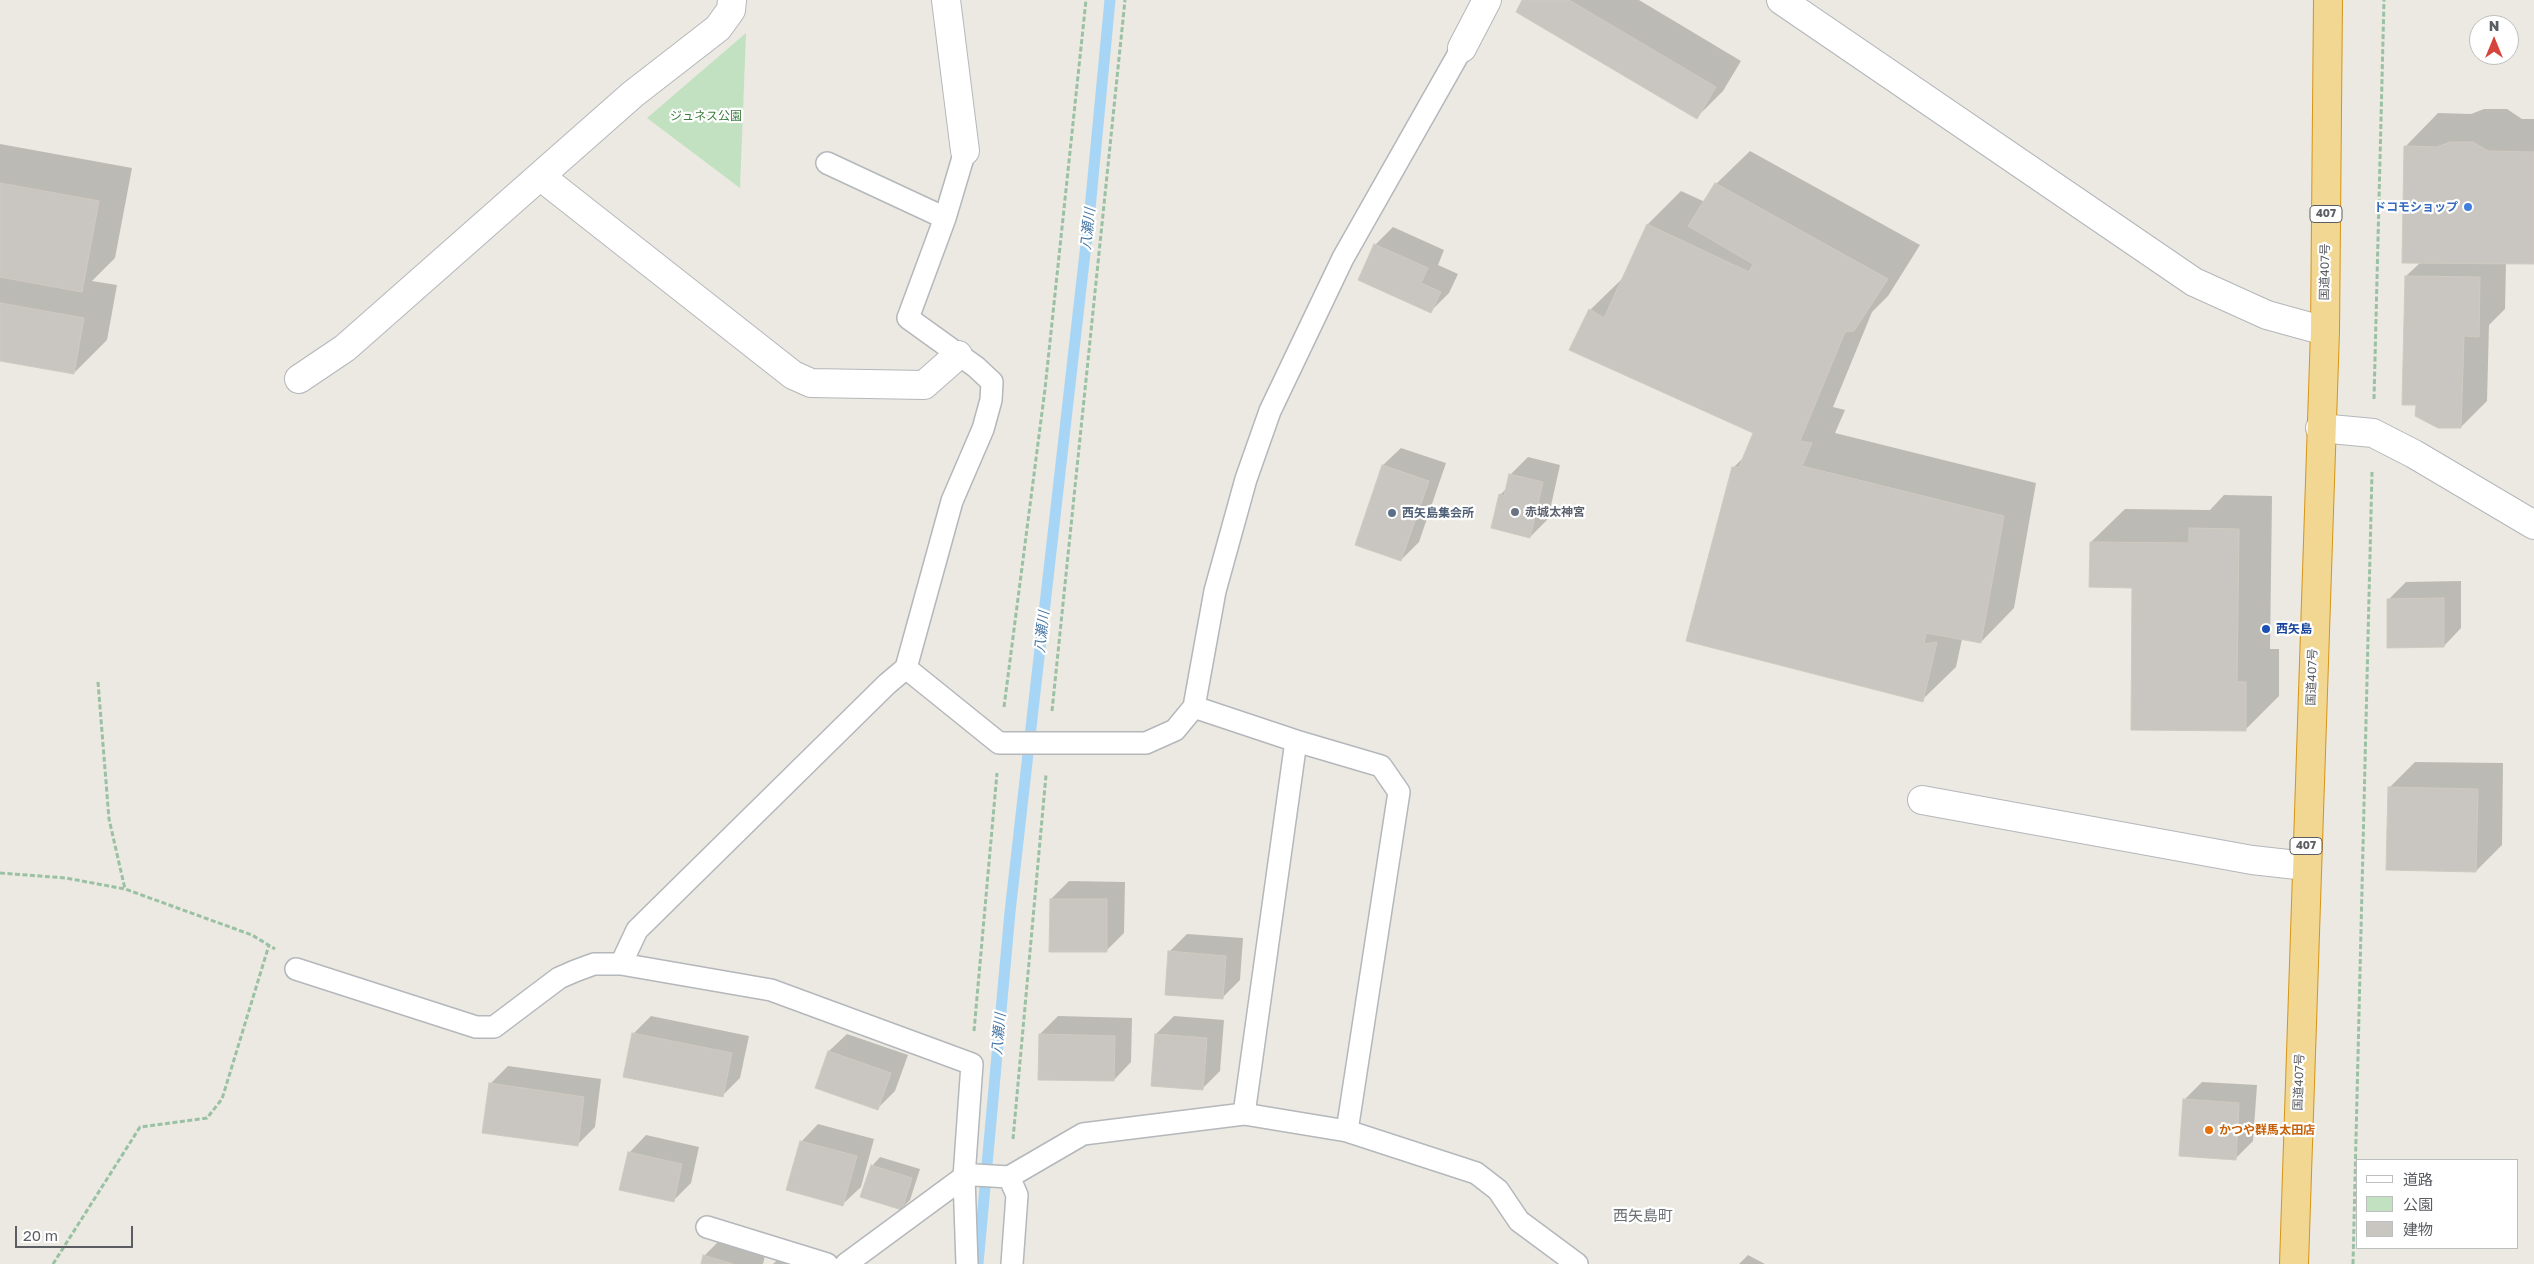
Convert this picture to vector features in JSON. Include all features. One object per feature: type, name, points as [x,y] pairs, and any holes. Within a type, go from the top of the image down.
[{"type":"highway","name":"国道407号","points":[[2294,1264],[2320,428],[2325,331],[2328,0]]},
{"type":"street","points":[[299,380],[345,348],[633,94],[718,28],[731,10],[732,0]]},
{"type":"street","points":[[946,0],[965,151]]},
{"type":"street","points":[[1462,48],[1487,0]]},
{"type":"street","points":[[1781,0],[2194,282],[2267,315],[2325,331]]},
{"type":"street","points":[[540,176],[793,375],[811,383],[924,385],[958,355]]},
{"type":"street","points":[[2320,428],[2373,433],[2414,454],[2534,525]]},
{"type":"street","points":[[1922,800],[2252,860],[2306,866]]},
{"type":"lane","points":[[906,668],[1005,743],[1146,743],[1175,730],[1194,707],[1215,591],[1246,479],[1270,411],[1344,258],[1462,48]]},
{"type":"lane","points":[[621,964],[638,930],[887,684],[906,668],[952,501],[983,430],[991,400],[992,382],[976,367],[908,318],[945,218],[965,151]]},
{"type":"lane","points":[[827,163],[945,218]]},
{"type":"lane","points":[[1194,707],[1296,741],[1381,766],[1399,792],[1347,1131]]},
{"type":"lane","points":[[1244,1114],[1296,741]]},
{"type":"lane","points":[[296,969],[476,1027],[494,1026],[559,978],[575,971],[594,964],[621,964],[771,990],[972,1064],[967,1264]]},
{"type":"lane","points":[[846,1264],[969,1176],[1010,1177],[1083,1134],[1244,1114],[1347,1131],[1476,1173],[1498,1190],[1519,1221],[1577,1264]]},
{"type":"lane","points":[[1010,1177],[1017,1196],[1012,1264]]},
{"type":"lane","points":[[708,1227],[827,1264]]},
{"type":"path","points":[[972,1064],[1086,0]]},
{"type":"path","points":[[1010,1177],[1045,744],[1125,0]]},
{"type":"path","points":[[2353,1264],[2384,0]]},
{"type":"path","points":[[98,682],[109,819],[125,890]]},
{"type":"path","points":[[0,873],[66,878],[125,890],[252,935],[293,960],[296,969]]},
{"type":"path","points":[[53,1264],[140,1127],[207,1118],[222,1099],[269,945]]},
{"type":"green space","name":"ジュネス公園","points":[[746,33],[740,188],[647,118]]},
{"type":"building","points":[[1522,0],[1569,0],[1716,87],[1697,119],[1516,12]]},
{"type":"building","name":"ドコモショップ","points":[[2450,142],[2473,142],[2488,151],[2534,152],[2534,264],[2402,263],[2404,146],[2437,147]]},
{"type":"building","points":[[0,183],[99,201],[82,292],[0,277]]},
{"type":"building","points":[[1715,183],[1888,279],[1854,331],[1845,332],[1800,441],[1812,443],[1802,466],[2004,516],[1981,643],[1926,633],[1924,644],[1937,642],[1923,702],[1686,641],[1732,467],[1739,467],[1753,433],[1569,350],[1589,309],[1604,318],[1647,224],[1749,272],[1753,264],[1688,226]]},
{"type":"building","points":[[1374,244],[1428,268],[1421,283],[1441,292],[1431,313],[1358,280]]},
{"type":"building","points":[[2405,276],[2480,277],[2479,337],[2464,336],[2461,428],[2438,428],[2415,416],[2416,405],[2402,405]]},
{"type":"building","points":[[0,303],[84,318],[74,374],[0,361]]},
{"type":"building","name":"西矢島集会所","points":[[1382,465],[1429,481],[1401,561],[1355,545]]},
{"type":"building","name":"赤城太神宮","points":[[1509,474],[1543,482],[1530,538],[1491,528],[1499,494],[1504,496]]},
{"type":"building","points":[[2189,528],[2239,529],[2237,682],[2246,682],[2246,731],[2131,730],[2132,588],[2089,587],[2090,542],[2189,543]]},
{"type":"building","points":[[2444,598],[2444,647],[2387,648],[2387,599]]},
{"type":"building","points":[[2388,787],[2478,789],[2476,872],[2386,870]]},
{"type":"building","points":[[1050,899],[1107,899],[1107,952],[1049,952]]},
{"type":"building","points":[[1168,951],[1226,956],[1223,999],[1165,995]]},
{"type":"building","points":[[632,1033],[732,1053],[723,1097],[623,1077]]},
{"type":"building","points":[[1039,1034],[1115,1036],[1114,1081],[1038,1080]]},
{"type":"building","points":[[1155,1034],[1207,1038],[1203,1090],[1151,1086]]},
{"type":"building","points":[[828,1051],[891,1073],[878,1110],[815,1088]]},
{"type":"building","points":[[489,1083],[584,1097],[578,1146],[482,1133]]},
{"type":"building","name":"かつや群馬太田店","points":[[2183,1099],[2239,1103],[2236,1160],[2179,1156]]},
{"type":"building","points":[[800,1141],[857,1156],[843,1206],[786,1190]]},
{"type":"building","points":[[628,1152],[682,1164],[674,1202],[619,1190]]},
{"type":"building","points":[[871,1165],[912,1178],[902,1210],[860,1197]]},
{"type":"building","points":[[703,1255],[733,1264],[701,1264]]},
{"type":"waterway","name":"八瀬川","points":[[978,1264],[1010,912],[1090,209],[1110,0]]},
{"type":"place","name":"ドコモショップ","points":[[2468,207]]},
{"type":"place","name":"赤城太神宮","points":[[1515,512]]},
{"type":"place","name":"西矢島集会所","points":[[1392,513]]},
{"type":"place","name":"西矢島","points":[[2266,629]]},
{"type":"place","name":"かつや群馬太田店","points":[[2209,1130]]},
{"type":"district","name":"西矢島町","points":[[1643,1216]]}]
